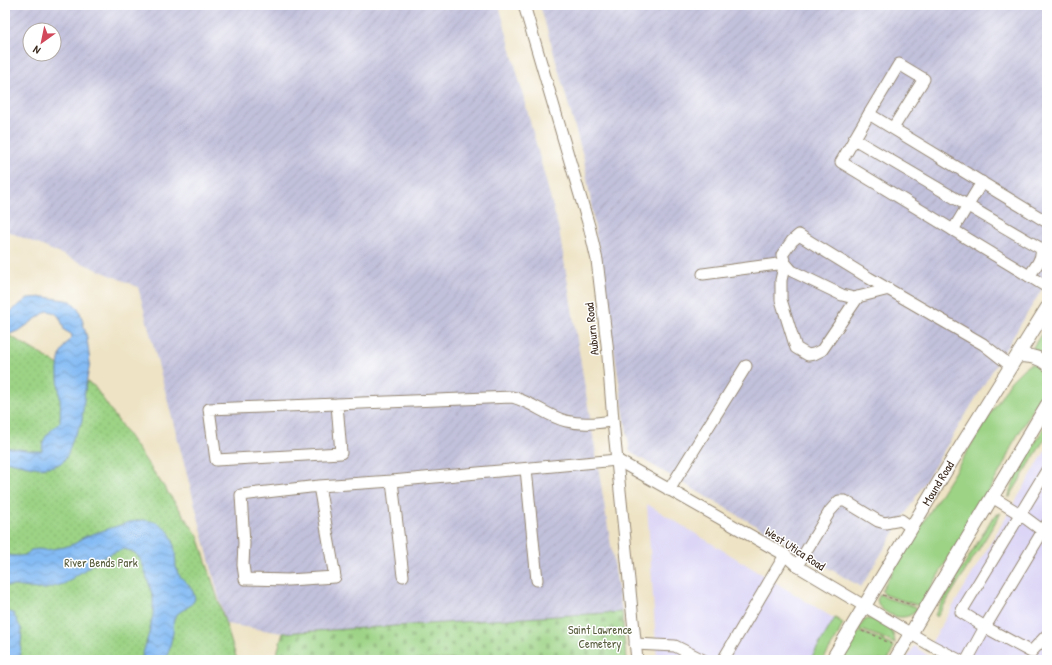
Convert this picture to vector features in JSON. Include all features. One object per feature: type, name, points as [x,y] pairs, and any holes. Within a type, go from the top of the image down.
[{"type":"main road","name":"Mound Road","points":[[832,660],[945,472],[1047,308]]},
{"type":"main road","points":[[1015,361],[1025,356],[1039,358],[1047,364]]},
{"type":"main road","points":[[895,660],[1047,405]]},
{"type":"street","name":"Auburn Road","points":[[524,5],[589,226],[596,260],[607,344],[613,421],[637,660]]},
{"type":"street","points":[[893,128],[924,79],[899,64],[841,162],[1047,287]]},
{"type":"street","points":[[869,114],[1047,222]]},
{"type":"street","points":[[854,139],[1040,248],[1042,255],[1029,276]]},
{"type":"street","points":[[953,230],[982,182]]},
{"type":"street","points":[[889,289],[854,298],[842,295],[792,271],[785,263],[782,255],[792,241],[799,235],[983,344],[1015,361]]},
{"type":"street","points":[[703,274],[785,263]]},
{"type":"street","points":[[785,263],[781,280],[781,300],[796,348],[801,352],[808,355],[822,350],[858,297]]},
{"type":"street","points":[[669,490],[746,366]]},
{"type":"street","points":[[337,404],[341,453],[216,460],[210,409],[512,397],[522,399],[566,421],[588,425],[613,421]]},
{"type":"street","points":[[319,486],[335,577],[288,580],[245,580],[243,565],[244,543],[241,495],[319,486],[392,481],[617,460]]},
{"type":"street","name":"West Utica Road","points":[[617,460],[785,556],[797,566],[865,607],[959,660]]},
{"type":"street","points":[[526,469],[537,580]]},
{"type":"street","points":[[1047,470],[961,612],[1031,652],[1047,635]]},
{"type":"street","points":[[392,481],[403,576]]},
{"type":"street","points":[[967,660],[985,627],[1045,528],[992,497]]},
{"type":"street","points":[[797,566],[830,511],[839,501],[845,501],[878,521],[885,522],[900,520],[912,528]]},
{"type":"street","points":[[723,660],[785,556]]},
{"type":"street","points":[[635,644],[675,646],[703,660]]},
{"type":"path","points":[[881,593],[887,597],[919,608]]},
{"type":"path","points":[[858,630],[880,638],[894,646]]},
{"type":"shaded area","points":[[5,5],[499,5],[559,230],[622,612],[283,633],[226,624],[138,287],[5,230]]},
{"type":"shaded area","points":[[540,5],[1047,5],[1047,281],[861,587],[630,452],[584,159]]},
{"type":"shaded area","points":[[1047,448],[1047,656],[1045,660],[957,660],[930,645]]},
{"type":"shaded area","points":[[647,504],[835,619],[812,660],[657,660]]},
{"type":"shaded area","points":[[914,646],[935,660],[906,660]]},
{"type":"green space","points":[[1047,325],[1047,355],[1035,350],[1033,347]]},
{"type":"green space","name":"River Bends Park","points":[[5,333],[94,386],[198,536],[237,660],[5,660]]},
{"type":"green space","points":[[1030,364],[1039,366],[1047,375],[1047,384],[1045,389],[1013,443],[1002,468],[920,606],[885,595],[882,591],[885,584],[1011,381]]},
{"type":"green space","points":[[1047,423],[1047,435],[1009,498],[1018,472]]},
{"type":"green space","points":[[1001,513],[937,617],[935,615],[940,605],[991,520],[996,515]]},
{"type":"green space","points":[[880,594],[886,598],[914,606],[918,609],[909,616],[893,616],[879,606],[877,600]]},
{"type":"green space","name":"Saint Lawrence Cemetery","points":[[622,612],[626,660],[275,660],[283,633]]},
{"type":"green space","points":[[835,618],[843,623],[837,637],[823,660],[810,660]]},
{"type":"green space","points":[[867,619],[878,621],[886,626],[893,634],[895,644],[881,637],[858,629]]},
{"type":"green space","points":[[857,631],[880,639],[894,647],[888,660],[840,660]]},
{"type":"water","points":[[45,297],[71,301],[78,308],[87,338],[90,363],[85,390],[82,421],[73,438],[68,454],[63,462],[54,466],[41,468],[5,461],[5,447],[42,451],[45,438],[60,422],[58,382],[59,358],[66,344],[72,337],[71,334],[64,330],[59,317],[54,313],[47,311],[20,330],[5,336],[5,316],[28,298]]},
{"type":"water","points":[[142,520],[156,522],[166,528],[174,545],[177,571],[194,593],[195,599],[193,603],[179,612],[174,619],[173,633],[166,660],[141,660],[153,614],[153,597],[144,568],[140,559],[135,553],[125,549],[115,552],[102,558],[64,584],[45,589],[5,586],[5,555],[26,555],[31,550],[46,550],[65,547],[76,543],[89,535],[130,522]]},
{"type":"water","points":[[6,611],[13,613],[22,630],[20,660],[5,660]]}]
